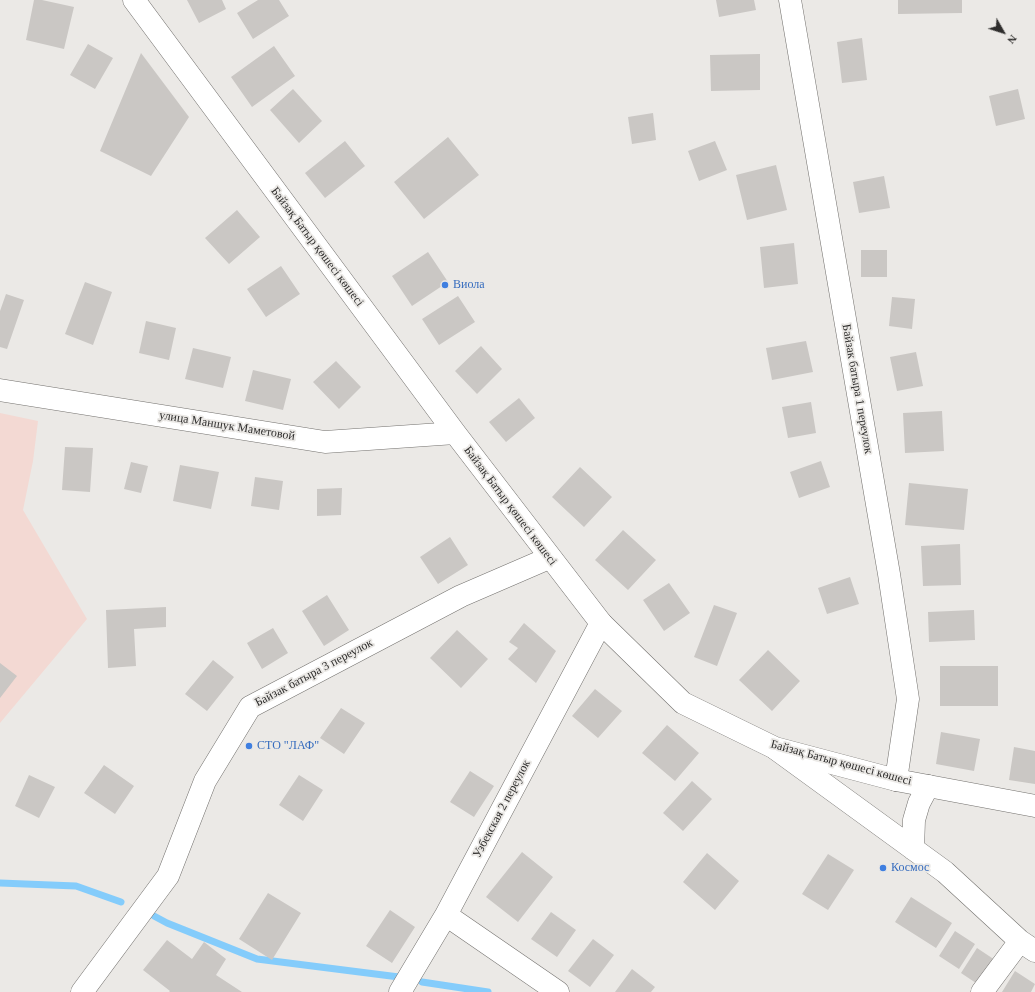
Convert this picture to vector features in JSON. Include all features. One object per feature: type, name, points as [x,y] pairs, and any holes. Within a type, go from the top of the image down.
[{"type":"street","name":"Байзақ Батыр қөшесі көшесі","points":[[134,0],[455,433],[550,558],[601,623],[683,703],[775,748],[896,780],[1035,806]]},
{"type":"street","name":"Байзак батыра 1 переулок","points":[[790,0],[888,566],[908,699],[896,780]]},
{"type":"street","name":"улица Маншук Маметовой","points":[[0,390],[325,442],[455,433]]},
{"type":"street","name":"Байзак батыра 3 переулок","points":[[82,992],[168,876],[206,781],[250,707],[461,596],[550,558]]},
{"type":"street","name":"Узбекская 2 переулок","points":[[400,992],[446,915],[601,623]]},
{"type":"street","points":[[775,748],[945,872],[1027,946],[982,992]]},
{"type":"street","points":[[913,849],[914,820],[919,803],[928,786]]},
{"type":"street","points":[[446,915],[558,992]]},
{"type":"shaded area","points":[[0,413],[38,421],[33,461],[23,510],[87,619],[0,723]]},
{"type":"building","points":[[34,0],[42,0],[74,7],[64,49],[26,40]]},
{"type":"building","points":[[187,0],[222,0],[226,9],[199,23]]},
{"type":"building","points":[[258,0],[279,0],[289,16],[253,39],[237,13]]},
{"type":"building","points":[[716,0],[754,0],[756,10],[719,17]]},
{"type":"building","points":[[898,0],[962,0],[962,13],[898,14]]},
{"type":"building","points":[[862,38],[867,80],[842,83],[837,42]]},
{"type":"building","points":[[88,44],[113,58],[95,89],[70,75]]},
{"type":"building","points":[[274,46],[295,76],[252,107],[231,77]]},
{"type":"building","points":[[141,53],[189,117],[151,176],[100,151]]},
{"type":"building","points":[[760,54],[760,90],[711,91],[710,55]]},
{"type":"building","points":[[293,89],[322,121],[299,143],[270,110]]},
{"type":"building","points":[[1018,89],[1025,119],[996,126],[989,96]]},
{"type":"building","points":[[653,113],[656,140],[632,144],[628,117]]},
{"type":"building","points":[[448,137],[479,175],[424,219],[394,182]]},
{"type":"building","points":[[345,141],[365,166],[325,198],[305,173]]},
{"type":"building","points":[[715,141],[727,170],[699,181],[688,151]]},
{"type":"building","points":[[776,165],[787,210],[747,220],[736,175]]},
{"type":"building","points":[[884,176],[890,208],[859,213],[853,182]]},
{"type":"building","points":[[237,210],[260,237],[229,264],[205,238]]},
{"type":"building","points":[[794,243],[798,284],[764,288],[760,247]]},
{"type":"building","points":[[861,250],[887,250],[887,277],[861,277]]},
{"type":"building","points":[[428,252],[448,282],[412,306],[392,276]]},
{"type":"building","points":[[281,266],[300,294],[266,317],[247,289]]},
{"type":"building","points":[[85,282],[112,292],[93,345],[65,334]]},
{"type":"building","points":[[6,294],[24,300],[7,349],[0,347],[0,311]]},
{"type":"building","points":[[458,296],[475,322],[439,345],[422,319]]},
{"type":"building","points":[[892,297],[915,299],[912,329],[889,326]]},
{"type":"building","points":[[146,321],[176,328],[169,360],[139,353]]},
{"type":"building","points":[[806,341],[813,372],[772,380],[766,348]]},
{"type":"building","points":[[481,346],[502,369],[477,394],[455,371]]},
{"type":"building","points":[[193,348],[231,357],[223,388],[185,379]]},
{"type":"building","points":[[916,352],[923,386],[897,391],[890,357]]},
{"type":"building","points":[[336,361],[361,387],[339,409],[313,382]]},
{"type":"building","points":[[253,370],[291,379],[283,410],[245,401]]},
{"type":"building","points":[[519,398],[535,418],[506,442],[489,422]]},
{"type":"building","points":[[811,402],[816,433],[788,438],[782,407]]},
{"type":"building","points":[[942,411],[944,451],[905,453],[903,413]]},
{"type":"building","points":[[65,447],[93,448],[90,492],[62,490]]},
{"type":"building","points":[[821,461],[830,487],[799,498],[790,472]]},
{"type":"building","points":[[131,462],[148,466],[141,493],[124,489]]},
{"type":"building","points":[[180,465],[219,472],[211,509],[173,501]]},
{"type":"building","points":[[580,467],[612,497],[584,527],[552,497]]},
{"type":"building","points":[[255,477],[283,481],[279,510],[251,506]]},
{"type":"building","points":[[909,483],[968,489],[964,530],[905,525]]},
{"type":"building","points":[[342,488],[341,515],[317,516],[317,489]]},
{"type":"building","points":[[623,530],[656,560],[628,590],[595,560]]},
{"type":"building","points":[[450,537],[468,565],[438,584],[420,557]]},
{"type":"building","points":[[960,544],[961,585],[923,586],[921,546]]},
{"type":"building","points":[[850,577],[859,604],[827,614],[818,588]]},
{"type":"building","points":[[669,583],[690,613],[664,631],[643,600]]},
{"type":"building","points":[[327,595],[349,630],[324,646],[302,611]]},
{"type":"building","points":[[714,605],[737,613],[717,666],[694,657]]},
{"type":"building","points":[[166,607],[166,627],[134,629],[136,666],[108,668],[106,610]]},
{"type":"building","points":[[974,610],[975,640],[929,642],[928,612]]},
{"type":"building","points":[[524,623],[556,651],[536,683],[508,659],[518,648],[509,642]]},
{"type":"building","points":[[273,628],[288,653],[262,669],[247,643]]},
{"type":"building","points":[[457,630],[488,659],[461,688],[430,658]]},
{"type":"building","points":[[768,650],[800,681],[772,711],[739,680]]},
{"type":"building","points":[[213,660],[234,677],[207,711],[185,694]]},
{"type":"building","points":[[0,663],[17,676],[0,698]]},
{"type":"building","points":[[940,666],[998,666],[998,706],[940,706]]},
{"type":"building","points":[[595,689],[622,711],[598,738],[572,716]]},
{"type":"building","points":[[341,708],[365,723],[344,754],[320,738]]},
{"type":"building","points":[[667,725],[699,753],[675,781],[642,753]]},
{"type":"building","points":[[941,732],[980,739],[974,771],[936,764]]},
{"type":"building","points":[[1014,747],[1035,751],[1035,784],[1009,780]]},
{"type":"building","points":[[104,765],[134,786],[115,814],[84,793]]},
{"type":"building","points":[[470,771],[494,786],[474,817],[450,802]]},
{"type":"building","points":[[29,775],[55,787],[39,818],[15,806]]},
{"type":"building","points":[[299,775],[323,790],[303,821],[279,805]]},
{"type":"building","points":[[692,781],[712,799],[683,831],[663,813]]},
{"type":"building","points":[[522,852],[553,877],[518,922],[486,897]]},
{"type":"building","points":[[707,853],[739,881],[715,910],[683,882]]},
{"type":"building","points":[[828,854],[854,870],[828,910],[802,894]]},
{"type":"building","points":[[268,893],[301,913],[272,960],[239,939]]},
{"type":"building","points":[[911,897],[952,923],[936,948],[895,922]]},
{"type":"building","points":[[390,910],[415,927],[392,963],[366,946]]},
{"type":"building","points":[[551,912],[576,930],[557,957],[531,939]]},
{"type":"building","points":[[955,931],[975,944],[959,969],[939,956]]},
{"type":"building","points":[[593,939],[614,955],[590,987],[568,971]]},
{"type":"building","points":[[167,940],[192,959],[204,942],[226,959],[216,975],[242,992],[169,992],[170,991],[143,970]]},
{"type":"building","points":[[977,948],[998,962],[982,987],[961,973]]},
{"type":"building","points":[[632,969],[655,987],[651,992],[615,992]]},
{"type":"building","points":[[1015,971],[1035,984],[1031,992],[1002,992]]},
{"type":"waterway","points":[[0,883],[76,886],[121,902]]},
{"type":"waterway","points":[[154,916],[167,923],[257,959],[399,977]]},
{"type":"waterway","points":[[422,982],[488,992]]},
{"type":"place","name":"Виола","points":[[445,285]]},
{"type":"place","name":"СТО \"ЛАФ\"","points":[[249,746]]},
{"type":"place","name":"Космос","points":[[883,868]]}]
